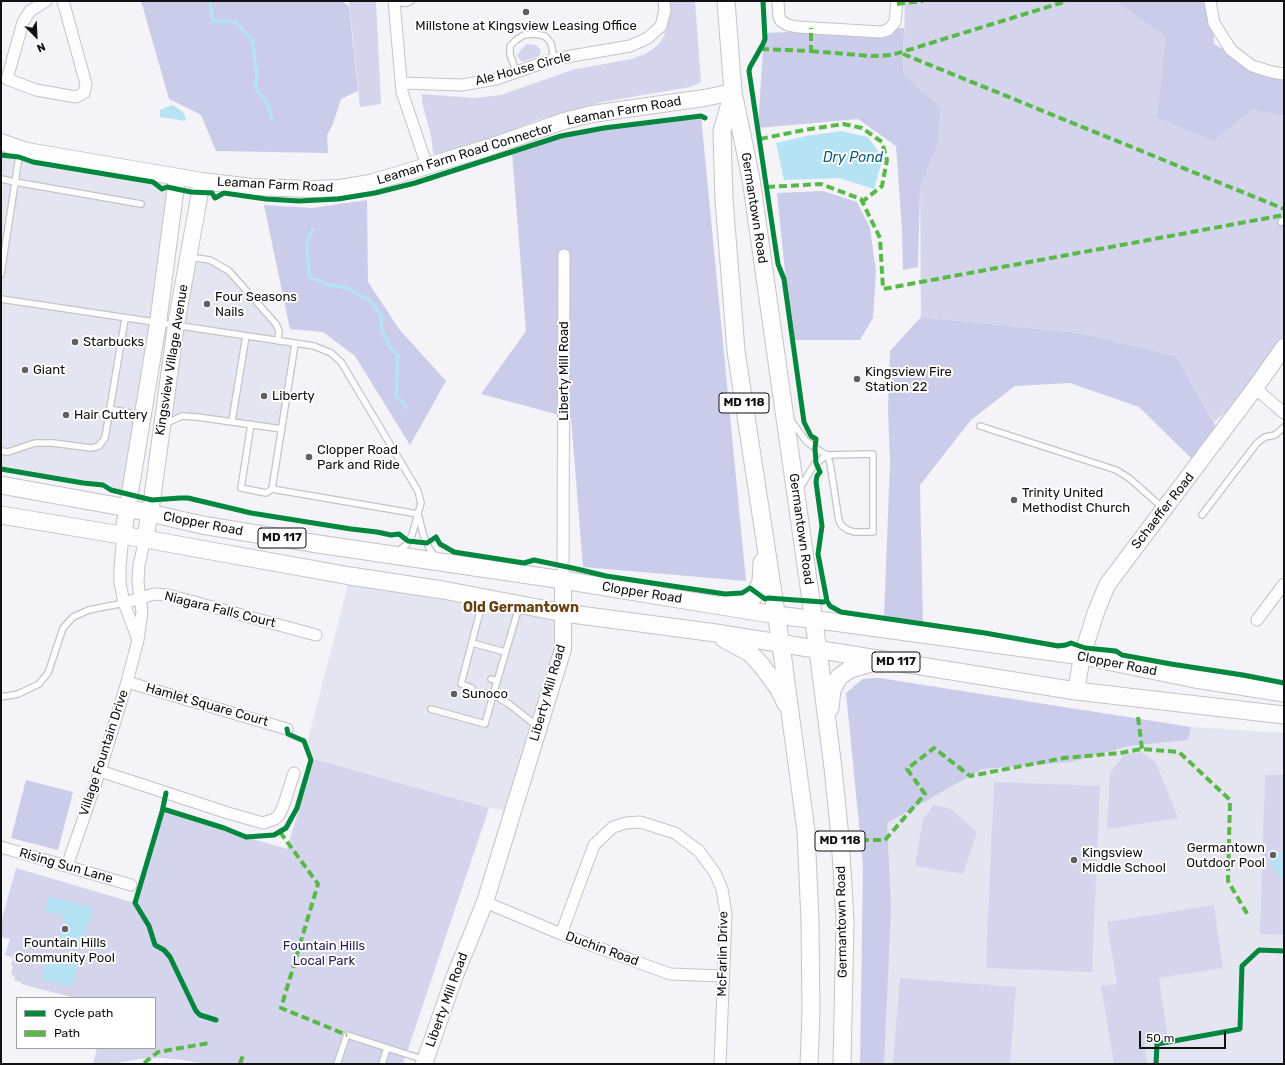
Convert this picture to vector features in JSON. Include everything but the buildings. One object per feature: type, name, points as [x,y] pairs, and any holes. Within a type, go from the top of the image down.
[{"type":"main road","name":"Germantown Road","points":[[726,1],[733,92],[751,179],[818,650],[840,837],[845,921],[842,1064]]},
{"type":"main road","name":"Germantown Road","points":[[733,92],[722,132],[724,200],[736,351],[791,713],[807,839],[810,929],[810,1064]]},
{"type":"main road","name":"Clopper Road","points":[[1,486],[128,508],[202,525],[564,580],[776,616],[813,619],[1082,656],[1195,679],[1284,693]]},
{"type":"main road","name":"Clopper Road","points":[[1,515],[145,538],[344,575],[443,590],[564,613],[716,633],[781,645],[1076,691],[1284,716]]},
{"type":"main road","points":[[710,604],[742,602],[754,596],[761,582],[763,528]]},
{"type":"main road","points":[[716,633],[750,653],[779,689],[791,713]]},
{"type":"main road","points":[[827,726],[832,690],[838,677],[850,669],[883,660]]},
{"type":"street","points":[[46,1],[30,11],[23,22],[4,77],[36,90],[76,97],[84,93],[86,84],[64,1]]},
{"type":"street","name":"Ale House Circle","points":[[402,83],[418,82],[462,85],[496,79],[554,59],[630,46],[648,38],[661,26],[665,10],[664,1]]},
{"type":"street","points":[[778,1],[778,17],[781,21],[788,25],[797,27],[880,32],[888,30],[895,22],[897,1]]},
{"type":"street","points":[[1210,1],[1214,23],[1230,50],[1252,66],[1284,74]]},
{"type":"street","points":[[394,2],[402,92],[427,166]]},
{"type":"street","name":"Leaman Farm Road","points":[[1,142],[20,148],[177,178],[260,187],[313,189],[340,188],[370,183],[487,148],[564,121],[592,114],[704,98],[733,92]]},
{"type":"street","name":"Kingsview Village Avenue","points":[[123,535],[158,324],[177,178]]},
{"type":"street","name":"Kingsview Village Avenue","points":[[145,538],[176,325],[202,181]]},
{"type":"street","name":"Liberty Mill Road","points":[[425,1062],[454,978],[485,902],[563,649],[564,255]]},
{"type":"street","name":"Schaeffer Road","points":[[1076,691],[1082,656],[1096,612],[1108,585],[1123,563],[1165,510],[1284,347]]},
{"type":"street","points":[[1255,388],[1284,413]]},
{"type":"street","points":[[123,535],[120,583],[124,604],[138,640]]},
{"type":"street","name":"Village Fountain Drive","points":[[67,866],[100,770],[127,682],[138,640],[142,612],[138,583],[138,565],[145,538]]},
{"type":"street","points":[[1257,620],[1284,584]]},
{"type":"street","name":"Niagara Falls Court","points":[[124,604],[154,594],[168,595],[316,635]]},
{"type":"street","name":"Hamlet Square Court","points":[[127,682],[286,729]]},
{"type":"street","points":[[100,770],[228,813],[263,823],[275,819],[279,815],[294,773]]},
{"type":"street","name":"McFarlin Drive","points":[[561,934],[594,845],[613,827],[626,823],[640,822],[675,833],[699,851],[715,872],[722,889],[726,914],[720,1064]]},
{"type":"street","name":"Rising Sun Lane","points":[[1,847],[131,885]]},
{"type":"street","name":"Duchin Road","points":[[485,902],[561,934],[670,974],[723,976]]},
{"type":"lane","points":[[394,2],[407,3],[411,1]]},
{"type":"lane","points":[[516,72],[510,54],[510,46],[524,35],[535,34],[545,36],[551,43],[554,59]]},
{"type":"lane","points":[[1,274],[20,148]]},
{"type":"lane","points":[[1,179],[141,204]]},
{"type":"lane","points":[[188,257],[210,260],[228,271],[276,324],[279,331],[278,341]]},
{"type":"lane","points":[[1,299],[124,319],[176,325],[314,346],[331,353],[341,362],[418,491],[421,503],[412,535],[406,545],[394,555]]},
{"type":"lane","points":[[1,451],[8,452],[35,442],[91,448],[99,446],[105,438],[124,319]]},
{"type":"lane","points":[[232,421],[246,336]]},
{"type":"lane","points":[[272,489],[295,344]]},
{"type":"lane","points":[[110,409],[130,413],[136,418],[141,428]]},
{"type":"lane","points":[[784,410],[806,441],[827,455],[874,454],[873,532],[854,532],[842,526],[830,463],[827,455]]},
{"type":"lane","points":[[161,426],[182,416],[232,421],[282,429]]},
{"type":"lane","points":[[251,424],[241,488],[266,492],[272,489],[418,514]]},
{"type":"lane","points":[[980,426],[1116,470],[1129,478],[1165,510]]},
{"type":"lane","points":[[1202,515],[1257,443],[1265,437],[1274,435],[1284,427]]},
{"type":"lane","points":[[796,495],[814,465],[827,455]]},
{"type":"lane","points":[[418,514],[423,534],[429,548],[438,562]]},
{"type":"lane","points":[[472,688],[461,684],[471,659],[472,643],[483,598]]},
{"type":"lane","points":[[1,697],[18,694],[39,684],[48,673],[64,628],[73,617],[89,610],[124,604]]},
{"type":"lane","points":[[431,709],[485,724],[497,681],[498,668],[505,652],[520,605]]},
{"type":"lane","points":[[472,643],[505,652]]},
{"type":"lane","points":[[491,679],[497,681]]},
{"type":"lane","points":[[486,693],[493,695],[509,704],[538,727]]},
{"type":"lane","points":[[337,1064],[347,1035],[425,1062]]},
{"type":"lane","points":[[382,1064],[387,1048]]},
{"type":"shaded area","points":[[141,1],[341,1],[349,6],[358,91],[341,99],[333,124],[327,135],[328,153],[216,151],[201,115],[169,99]]},
{"type":"shaded area","points":[[1120,1],[1212,1],[1214,44],[1252,66],[1284,74],[1284,116],[1252,110],[1214,141],[1157,117],[1166,37],[1120,5]]},
{"type":"shaded area","points":[[904,28],[903,74],[940,108],[937,146],[920,188],[918,267],[903,270],[902,230],[896,146],[858,119],[758,128],[764,33]]},
{"type":"shaded area","points":[[701,116],[746,581],[583,567],[571,418],[481,394],[526,331],[512,152],[597,129]]},
{"type":"shaded area","points":[[1,142],[177,178],[130,496],[111,490],[103,485],[1,469]]},
{"type":"shaded area","points":[[823,191],[857,202],[870,228],[876,271],[873,318],[860,340],[792,340],[777,193]]},
{"type":"shaded area","points":[[367,200],[368,282],[399,329],[446,381],[410,445],[355,356],[323,332],[290,329],[264,205],[312,208]]},
{"type":"shaded area","points":[[189,257],[220,265],[276,324],[278,341],[295,344],[282,429],[182,416],[161,426]]},
{"type":"shaded area","points":[[921,317],[1079,333],[1176,356],[1221,435],[1198,465],[1139,407],[1070,383],[1015,386],[971,420],[920,485],[923,624],[884,618],[890,463],[888,408],[890,351]]},
{"type":"shaded area","points":[[350,576],[564,613],[513,812],[489,808],[314,759],[307,744]]},
{"type":"shaded area","name":"Kingsview Middle School","points":[[879,678],[1191,727],[1284,733],[1284,1064],[862,1064],[868,901],[851,690],[853,686],[863,679]]},
{"type":"shaded area","points":[[879,678],[1191,727],[1188,740],[1128,746],[1071,762],[982,769],[887,823],[891,908],[884,1064],[860,1064],[863,865],[846,693],[863,679]]},
{"type":"shaded area","points":[[26,780],[73,792],[58,850],[11,838]]},
{"type":"green space","points":[[349,1],[376,1],[381,104],[360,107]]},
{"type":"green space","points":[[670,1],[695,1],[701,82],[690,87],[603,102],[537,120],[494,138],[442,155],[433,153],[431,136],[422,102],[422,94],[475,98],[501,95],[572,70],[631,59],[645,54],[657,46],[663,38],[669,20]]},
{"type":"green space","points":[[905,1],[1120,1],[1120,5],[1166,37],[1214,141],[1252,110],[1284,116],[1284,347],[1255,388],[1214,422],[1176,356],[1079,333],[921,317],[920,188],[937,146],[903,74]]},
{"type":"green space","points":[[526,44],[536,45],[541,50],[539,56],[522,62],[517,56]]},
{"type":"green space","points":[[1141,752],[1156,763],[1178,818],[1107,829],[1110,772],[1125,755]]},
{"type":"green space","name":"Fountain Hills Local Park","points":[[314,759],[489,808],[403,1064],[206,1064],[161,1058],[139,1059],[111,1064],[93,1064],[97,1049],[156,1049],[156,997],[71,997],[21,984],[21,982],[14,980],[15,976],[11,975],[13,958],[5,955],[10,939],[1,937],[1,922],[16,868],[135,903],[162,812],[287,849]]},
{"type":"green space","name":"Germantown Outdoor Pool","points":[[1265,775],[1284,775],[1284,935],[1260,934]]},
{"type":"green space","points":[[994,782],[1100,786],[1092,972],[986,968]]},
{"type":"green space","points":[[934,805],[951,809],[977,832],[963,874],[915,866],[923,819]]},
{"type":"green space","points":[[1214,905],[1223,968],[1159,978],[1168,1040],[1144,1044],[1147,1064],[1114,1064],[1101,986],[1117,984],[1107,922]]},
{"type":"green space","points":[[900,978],[1016,987],[1010,1064],[893,1064]]},
{"type":"water","points":[[172,105],[182,111],[186,118],[185,121],[160,117],[160,110]]},
{"type":"water","name":"Dry Pond","points":[[841,131],[868,137],[883,158],[874,189],[839,178],[784,180],[776,143],[806,136]]},
{"type":"water","points":[[1284,849],[1284,881],[1268,862]]},
{"type":"water","points":[[49,896],[93,908],[81,949],[58,942],[65,916],[45,911]]},
{"type":"water","points":[[48,957],[78,966],[72,987],[41,979]]},
{"type":"waterway","points":[[210,1],[213,21],[229,21],[236,23],[253,41],[257,72],[256,89],[267,103],[272,119]]},
{"type":"waterway","points":[[313,229],[307,242],[309,277],[329,285],[348,288],[371,302],[381,315],[382,331],[390,347],[398,356],[396,396],[406,407]]},
{"type":"marked path","points":[[897,4],[923,1]]},
{"type":"marked path","points":[[811,51],[871,56],[892,55],[1067,1]]},
{"type":"marked path","points":[[761,49],[811,51],[811,28]]},
{"type":"marked path","points":[[903,54],[1284,209]]},
{"type":"marked path","points":[[760,139],[843,124],[862,128],[882,142],[887,160],[882,186],[862,202]]},
{"type":"marked path","points":[[767,187],[821,184],[861,199],[880,238],[883,289],[1284,215]]},
{"type":"marked path","points":[[1138,717],[1142,749]]},
{"type":"marked path","points":[[861,840],[885,840],[925,794],[907,769],[934,748],[970,776],[1064,758],[1120,753],[1142,749],[1179,752],[1230,800],[1228,881],[1249,917]]},
{"type":"marked path","points":[[280,832],[318,884],[281,1008],[347,1035]]},
{"type":"marked path","points":[[144,1063],[158,1052],[209,1043]]},
{"type":"marked path","points":[[240,1064],[243,1055]]},
{"type":"cycle path","points":[[763,1],[765,39],[749,71],[778,264],[784,279],[804,422],[811,436],[816,439],[816,463],[820,472],[817,476],[816,482],[822,526],[818,554],[827,601]]},
{"type":"cycle path","name":"Leaman Farm Road Connector","points":[[1,155],[19,157],[33,162],[153,182],[162,189],[167,187],[191,192],[212,193],[215,198],[224,193],[266,199],[299,201],[338,199],[375,193],[415,183],[561,136],[604,128],[701,116],[705,118]]},
{"type":"cycle path","points":[[1,469],[103,485],[111,490],[152,500],[188,498],[251,513],[391,535],[399,534],[408,541],[427,543],[436,537],[440,544],[454,552],[524,563],[534,560],[606,576],[725,594],[742,593],[750,588],[765,599],[827,601],[830,606],[841,612],[985,633],[1058,646],[1071,643],[1085,648],[1116,651],[1122,655],[1284,683]]},
{"type":"cycle path","points":[[163,809],[224,828],[246,837],[274,835],[286,828],[297,808],[311,760],[304,741],[288,734],[287,729]]},
{"type":"cycle path","points":[[166,793],[162,812],[135,903],[149,926],[155,945],[164,950],[170,957],[196,1011],[200,1015],[216,1020]]},
{"type":"cycle path","points":[[1156,1064],[1157,1044],[1240,1029],[1242,966],[1259,950],[1284,951]]},
{"type":"place","name":"Millstone at Kingsview Leasing Office","points":[[526,12]]},
{"type":"place","name":"Four Seasons Nails","points":[[207,304]]},
{"type":"place","name":"Starbucks","points":[[75,342]]},
{"type":"place","name":"Giant","points":[[25,370]]},
{"type":"place","name":"Kingsview Fire Station 22","points":[[857,379]]},
{"type":"place","name":"Liberty","points":[[264,396]]},
{"type":"place","name":"Hair Cuttery","points":[[66,415]]},
{"type":"place","name":"Clopper Road Park and Ride","points":[[309,457]]},
{"type":"place","name":"Trinity United Methodist Church","points":[[1014,500]]},
{"type":"place","name":"Sunoco","points":[[454,694]]},
{"type":"place","name":"Germantown Outdoor Pool","points":[[1273,855]]},
{"type":"place","name":"Kingsview Middle School","points":[[1074,860]]},
{"type":"place","name":"Fountain Hills Community Pool","points":[[65,929]]},
{"type":"district","name":"Old Germantown","points":[[521,608]]}]
